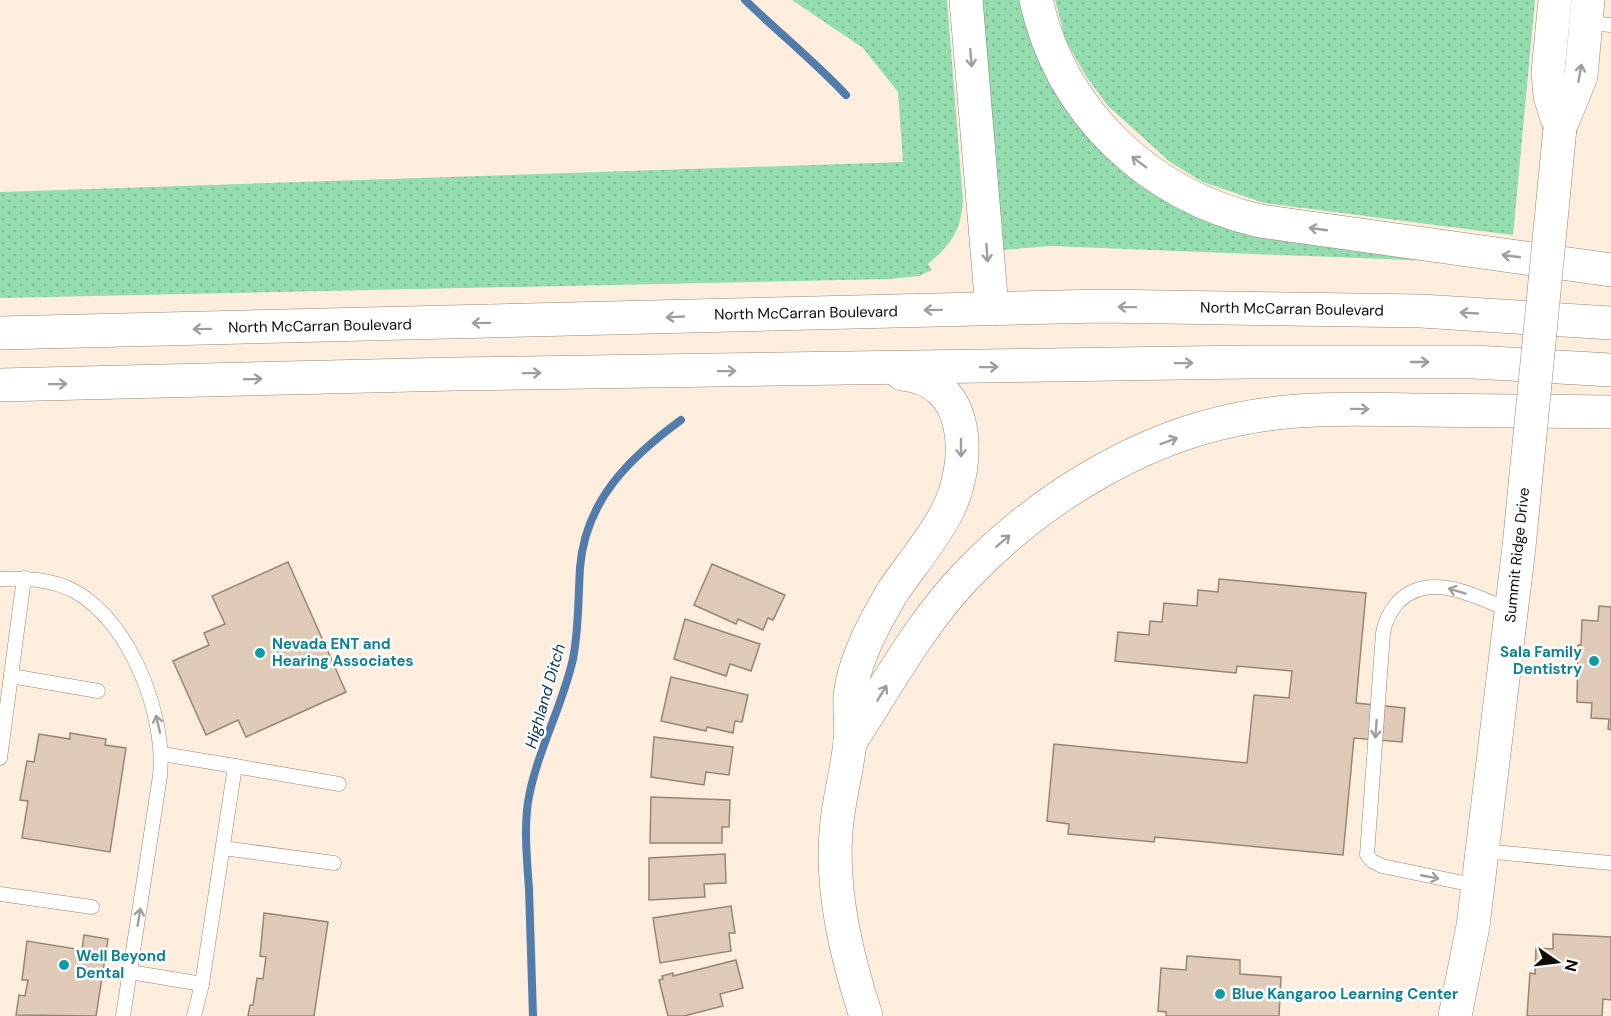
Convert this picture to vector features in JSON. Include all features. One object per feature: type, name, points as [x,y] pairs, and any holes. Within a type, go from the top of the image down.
[{"type":"main road","points":[[966,0],[992,309]]},
{"type":"main road","points":[[1036,0],[1044,33],[1057,66],[1098,126],[1131,156],[1196,201],[1228,214],[1260,221],[1611,270]]},
{"type":"main road","name":"Summit Ridge Drive","points":[[1555,0],[1548,72],[1550,96],[1560,128]]},
{"type":"main road","name":"Summit Ridge Drive","points":[[1455,1016],[1483,851],[1498,704],[1512,611],[1560,128],[1581,76],[1595,16]]},
{"type":"main road","name":"North McCarran Boulevard","points":[[0,333],[1102,306],[1421,311],[1611,323]]},
{"type":"main road","points":[[0,386],[455,374],[1283,362],[1474,362],[1611,370]]},
{"type":"main road","points":[[846,369],[915,375],[935,384],[950,398],[959,419],[962,449],[959,478],[948,511],[893,591],[878,618],[855,671],[850,696],[850,742],[840,794],[835,869],[851,968],[866,1016]]},
{"type":"main road","points":[[850,742],[911,643],[964,578],[1004,540],[1056,500],[1094,475],[1137,453],[1190,432],[1238,419],[1297,410],[1611,412]]},
{"type":"lane","points":[[0,758],[24,578]]},
{"type":"lane","points":[[0,579],[24,578],[50,582],[76,592],[114,626],[126,644],[153,704],[160,727],[162,754],[123,1016]]},
{"type":"lane","points":[[1478,886],[1382,866],[1372,861],[1367,855],[1384,623],[1394,607],[1405,596],[1422,588],[1444,587],[1512,611]]},
{"type":"lane","points":[[11,676],[98,691]]},
{"type":"lane","points":[[162,754],[339,784]]},
{"type":"lane","points":[[194,1016],[202,984],[236,766]]},
{"type":"lane","points":[[223,848],[334,863]]},
{"type":"lane","points":[[1483,851],[1611,863]]},
{"type":"lane","points":[[0,894],[92,908]]},
{"type":"lane","points":[[130,972],[202,984]]},
{"type":"green space","points":[[792,0],[947,0],[963,202],[957,230],[943,250],[928,264],[932,270],[919,276],[889,279],[0,298],[0,192],[903,162],[898,92],[863,48]]},
{"type":"green space","points":[[978,0],[1023,0],[1138,176],[1435,261],[1051,246],[1001,250]]},
{"type":"green space","points":[[1055,0],[1535,0],[1513,235],[1264,203],[1203,182],[1170,162],[1107,105],[1086,76],[1066,41]]},
{"type":"building","name":"Nevada ENT and Hearing Associates","points":[[288,562],[346,692],[246,737],[238,720],[206,735],[173,661],[209,645],[204,633],[225,624],[212,596]]},
{"type":"building","points":[[712,564],[785,595],[773,620],[768,618],[763,630],[738,619],[736,624],[694,605]]},
{"type":"building","points":[[1219,579],[1366,593],[1356,703],[1405,708],[1402,742],[1354,738],[1343,855],[1155,837],[1154,842],[1068,834],[1069,824],[1047,821],[1054,744],[1247,763],[1254,695],[1289,698],[1292,671],[1237,666],[1236,673],[1115,661],[1118,632],[1149,635],[1150,621],[1162,622],[1164,603],[1197,606],[1198,590],[1218,592]]},
{"type":"building","name":"Sala Family Dentistry","points":[[1599,606],[1611,607],[1611,730],[1608,729],[1609,719],[1591,718],[1592,703],[1577,702],[1578,645],[1581,645],[1582,620],[1598,621]]},
{"type":"building","points":[[685,619],[760,644],[751,671],[730,664],[726,676],[674,659]]},
{"type":"building","points":[[671,677],[748,695],[742,722],[735,721],[733,733],[707,727],[706,731],[661,721]]},
{"type":"building","points":[[70,733],[106,739],[105,745],[126,748],[110,852],[22,838],[28,801],[20,800],[27,761],[34,762],[39,734],[70,739]]},
{"type":"building","points":[[654,737],[733,747],[729,775],[706,772],[704,785],[651,777]]},
{"type":"building","points":[[651,797],[730,800],[729,827],[722,827],[722,843],[650,843]]},
{"type":"building","points":[[725,854],[726,883],[704,884],[705,897],[649,900],[649,858]]},
{"type":"building","points":[[731,906],[735,933],[729,933],[731,951],[660,963],[653,918]]},
{"type":"building","points":[[264,913],[328,922],[314,1016],[248,1016],[250,1005],[253,1005],[257,978],[263,979],[266,957],[260,956]]},
{"type":"building","points":[[1553,934],[1611,937],[1611,1000],[1603,999],[1602,1016],[1527,1016],[1530,973],[1535,974],[1536,948],[1553,949]]},
{"type":"building","name":"Well Beyond Dental","points":[[84,935],[108,939],[96,1016],[16,1015],[19,995],[25,996],[28,980],[22,980],[27,941],[82,950]]},
{"type":"building","name":"Blue Kangaroo Learning Center","points":[[1187,956],[1240,960],[1240,974],[1281,977],[1279,1016],[1166,1016],[1166,1012],[1158,1011],[1161,968],[1186,970]]},
{"type":"building","points":[[736,960],[743,988],[720,994],[723,1006],[684,1016],[668,1016],[659,980],[663,979],[662,976],[673,973],[673,976]]},
{"type":"waterway","name":"Highland Ditch","points":[[745,0],[846,95]]},
{"type":"waterway","name":"Highland Ditch","points":[[533,1016],[526,845],[528,802],[537,766],[573,659],[584,544],[600,502],[613,483],[644,450],[681,420]]},
{"type":"place","name":"Nevada ENT and Hearing Associates","points":[[260,653]]},
{"type":"place","name":"Sala Family Dentistry","points":[[1594,661]]},
{"type":"place","name":"Well Beyond Dental","points":[[64,965]]},
{"type":"place","name":"Blue Kangaroo Learning Center","points":[[1220,994]]}]
